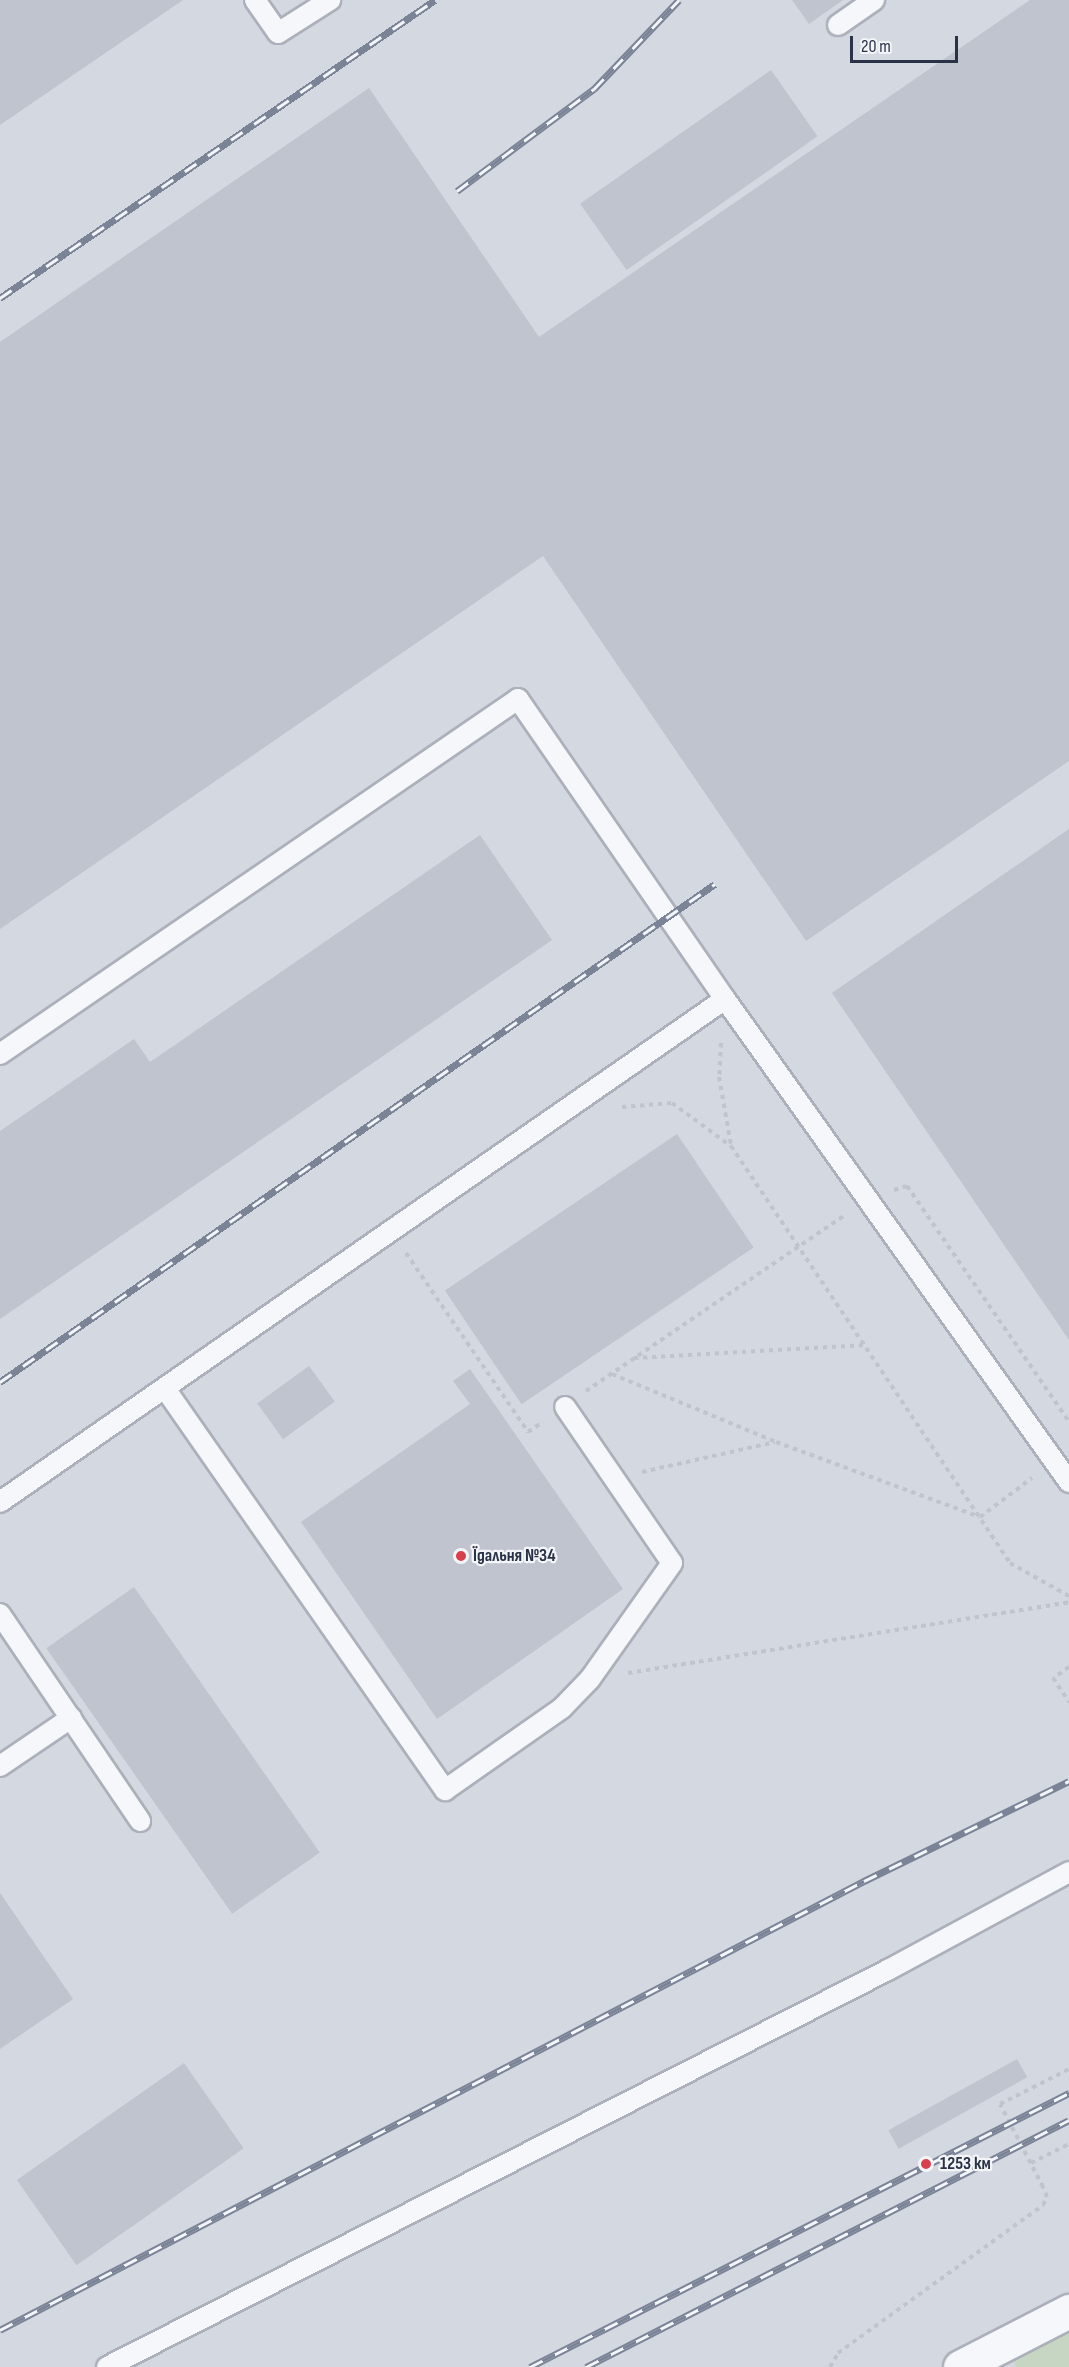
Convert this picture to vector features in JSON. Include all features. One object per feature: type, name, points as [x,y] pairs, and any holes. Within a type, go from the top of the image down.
[{"type":"street","points":[[960,2367],[1069,2311]]},
{"type":"lane","points":[[255,0],[278,33],[330,0]]},
{"type":"lane","points":[[838,25],[874,0]]},
{"type":"lane","points":[[0,1054],[518,699],[725,999],[1069,1482]]},
{"type":"lane","points":[[0,1502],[166,1390],[725,999]]},
{"type":"lane","points":[[166,1390],[445,1790],[562,1708],[590,1679],[672,1563],[565,1407]]},
{"type":"lane","points":[[0,1614],[140,1821]]},
{"type":"lane","points":[[0,1766],[71,1718]]},
{"type":"lane","points":[[107,2367],[888,1970],[1069,1872]]},
{"type":"path","points":[[725,999],[718,1077],[731,1146]]},
{"type":"path","points":[[613,1108],[672,1103],[731,1146],[1011,1563],[1069,1596]]},
{"type":"path","points":[[907,1186],[1069,1422]]},
{"type":"path","points":[[405,1251],[528,1432],[868,1199]]},
{"type":"path","points":[[634,1358],[864,1345]]},
{"type":"path","points":[[611,1373],[776,1442],[980,1517]]},
{"type":"path","points":[[614,1479],[776,1442]]},
{"type":"path","points":[[980,1517],[1054,1461]]},
{"type":"path","points":[[590,1679],[1069,1602]]},
{"type":"path","points":[[1069,1667],[1053,1678],[1069,1702]]},
{"type":"path","points":[[830,2367],[838,2353],[1043,2205],[1047,2198],[1000,2104],[1069,2069]]},
{"type":"path","points":[[1030,2163],[1069,2144]]},
{"type":"shaded area","points":[[0,0],[1069,0],[1069,2367],[0,2367]]},
{"type":"green space","points":[[1069,2327],[1069,2367],[1016,2367],[1012,2356]]},
{"type":"building","points":[[0,0],[183,0],[0,125]]},
{"type":"building","points":[[792,0],[843,0],[809,24]]},
{"type":"building","points":[[1030,0],[1069,0],[1069,761],[806,941],[543,556],[0,929],[0,342],[369,88],[539,337]]},
{"type":"building","points":[[771,70],[817,136],[627,270],[580,204]]},
{"type":"building","points":[[1069,829],[1069,1340],[832,993]]},
{"type":"building","points":[[480,835],[552,940],[0,1319],[0,1131],[134,1039],[150,1062]]},
{"type":"building","points":[[677,1134],[754,1248],[521,1404],[445,1291]]},
{"type":"building","points":[[309,1366],[335,1402],[283,1439],[257,1404]]},
{"type":"building","points":[[470,1369],[623,1589],[437,1719],[301,1522],[470,1404],[453,1381]]},
{"type":"building","points":[[134,1587],[320,1852],[232,1914],[46,1648]]},
{"type":"building","points":[[0,1893],[73,1999],[0,2049]]},
{"type":"building","points":[[1017,2059],[1027,2077],[899,2149],[888,2130]]},
{"type":"building","points":[[184,2063],[244,2148],[77,2265],[17,2180]]},
{"type":"railway","points":[[0,298],[435,0]]},
{"type":"railway","points":[[457,191],[594,89],[679,0]]},
{"type":"railway","points":[[0,1382],[715,884]]},
{"type":"railway","points":[[0,2330],[864,1881],[1069,1781]]},
{"type":"railway","points":[[530,2367],[1069,2093]]},
{"type":"railway","points":[[586,2367],[1069,2120]]},
{"type":"place","name":"Їдальня №34","points":[[461,1556]]},
{"type":"place","name":"1253 км","points":[[926,2164]]}]
